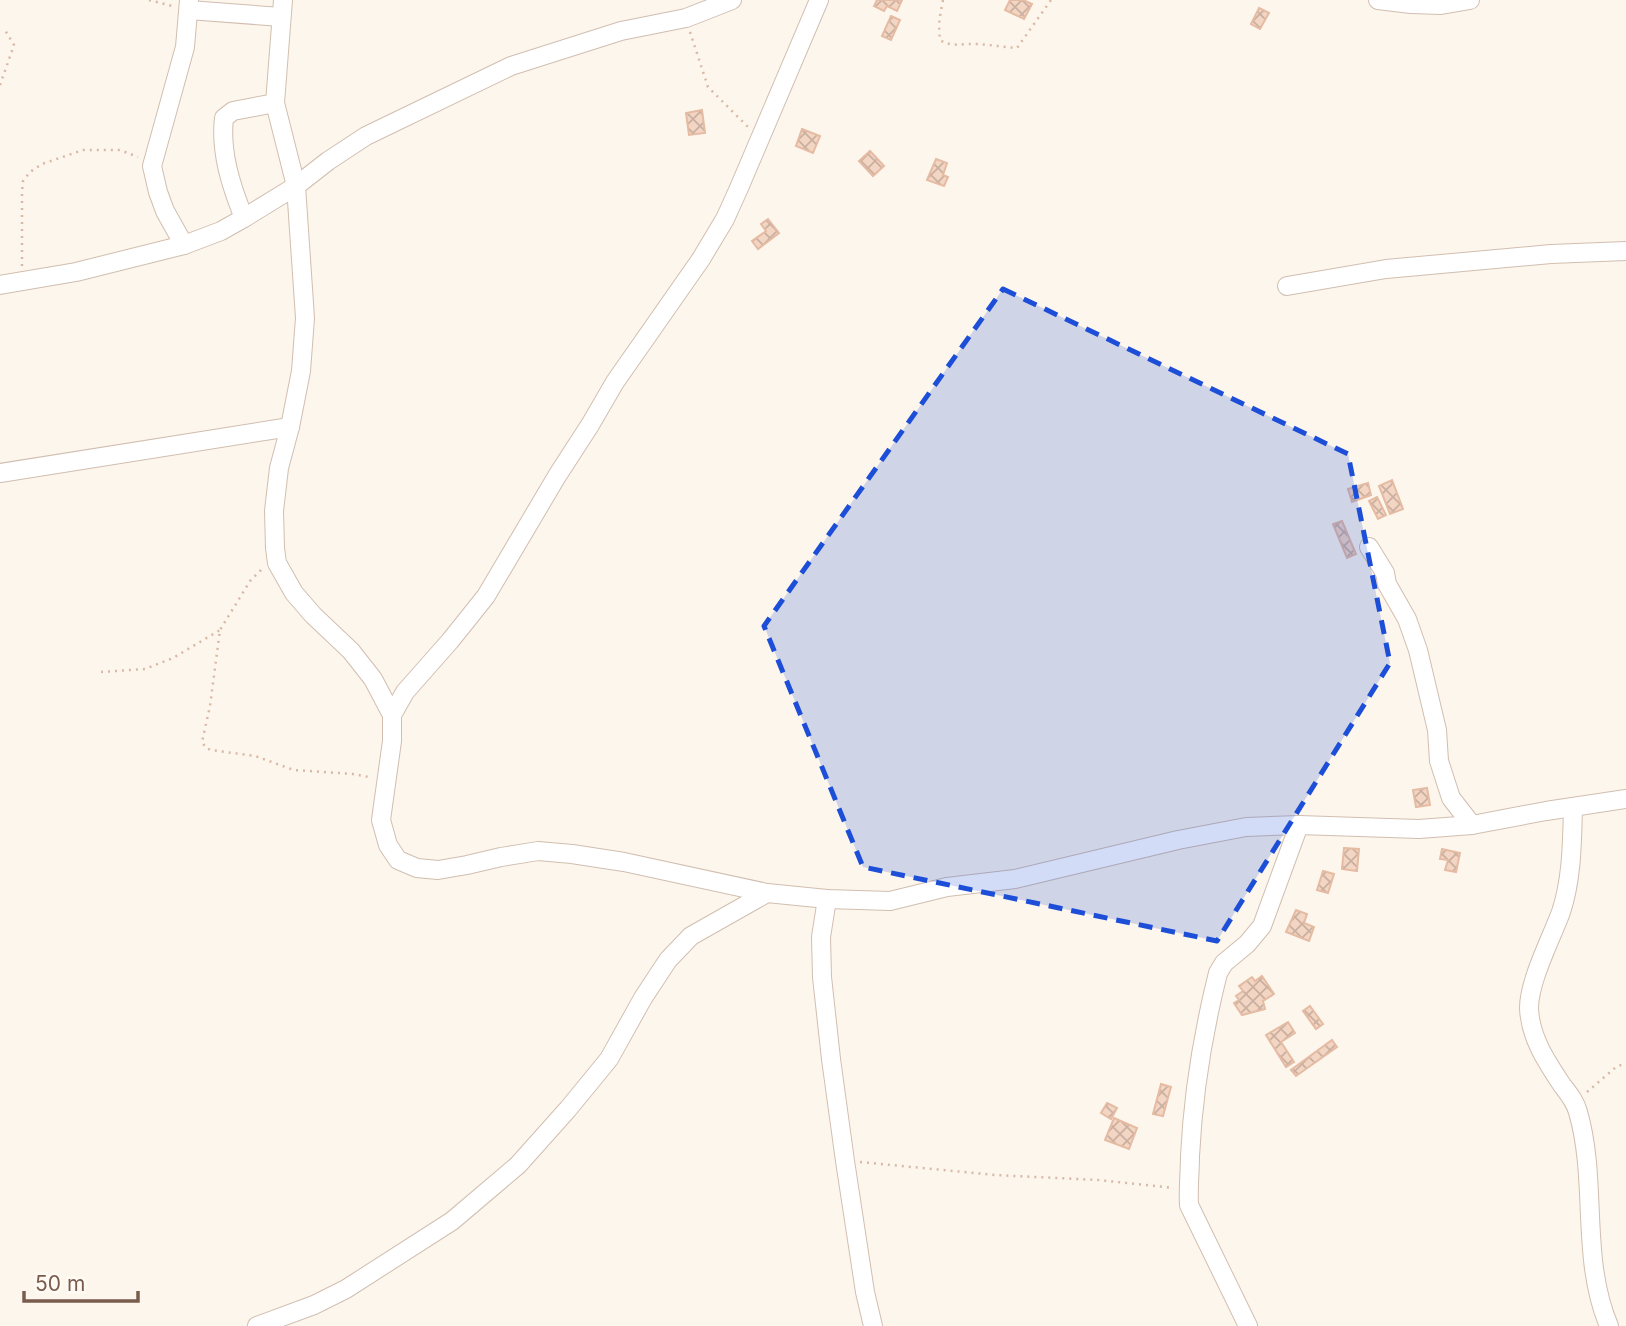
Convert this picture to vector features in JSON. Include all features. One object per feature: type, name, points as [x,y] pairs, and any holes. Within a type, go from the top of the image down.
[{"type":"street","points":[[0,285],[76,272],[184,246],[244,218],[296,186],[366,136],[511,66],[621,31],[686,18],[732,0]]},
{"type":"street","points":[[392,715],[405,692],[486,596],[615,383],[701,259],[725,219],[819,0]]},
{"type":"street","points":[[1378,0],[1441,5],[1470,0]]},
{"type":"street","points":[[184,246],[165,211],[152,166],[185,47],[189,5],[282,9],[275,103],[296,186],[305,318],[301,371],[279,468],[274,511],[277,563],[294,593],[351,651],[373,679],[392,715],[392,741],[381,820],[388,845],[398,860],[417,868],[438,870],[538,852],[572,854],[624,862],[767,893],[890,901],[947,887],[1015,879],[1178,840],[1246,827],[1299,824],[1419,829],[1472,825],[1626,799]]},
{"type":"street","points":[[244,218],[228,177],[224,118],[233,111],[275,103]]},
{"type":"street","points":[[1287,286],[1387,269],[1551,254],[1626,251]]},
{"type":"street","points":[[0,473],[290,426]]},
{"type":"street","points":[[1368,547],[1385,573],[1387,584],[1407,619],[1418,650],[1437,730],[1439,761],[1451,798],[1472,825]]},
{"type":"street","points":[[1573,807],[1572,854],[1567,890],[1532,990],[1529,1007],[1537,1045],[1576,1102],[1586,1143],[1592,1252],[1597,1287],[1609,1326]]},
{"type":"street","points":[[1248,1326],[1189,1205],[1197,1078],[1218,973],[1224,963],[1247,944],[1262,926],[1299,824]]},
{"type":"street","points":[[272,1324],[369,1275],[452,1221],[518,1165],[608,1059],[668,960],[691,936],[767,893]]},
{"type":"street","points":[[827,899],[821,937],[822,976],[845,1161],[865,1292],[873,1326]]},
{"type":"path","points":[[149,0],[154,3],[189,5]]},
{"type":"path","points":[[943,0],[938,24],[940,40],[945,44],[973,43],[1017,48],[1051,0]]},
{"type":"path","points":[[686,18],[708,87],[761,140]]},
{"type":"path","points":[[0,86],[14,45],[5,30]]},
{"type":"path","points":[[22,281],[22,193],[23,181],[30,172],[42,164],[83,150],[120,150],[152,166]]},
{"type":"path","points":[[277,563],[264,568],[250,581],[220,630],[210,706],[202,742],[206,748],[255,756],[294,769],[367,776],[384,786]]},
{"type":"path","points":[[101,672],[145,669],[173,658],[220,630]]},
{"type":"path","points":[[1576,1102],[1616,1068],[1626,1063]]},
{"type":"path","points":[[845,1161],[1188,1189]]},
{"type":"highlighted area","points":[[1003,289],[1348,454],[1390,663],[1217,941],[863,867],[764,626]]},
{"type":"building","points":[[877,0],[902,0],[897,11],[887,6],[884,11],[874,6]]},
{"type":"building","points":[[1010,0],[1023,0],[1032,4],[1024,19],[1005,10]]},
{"type":"building","points":[[1259,8],[1269,13],[1260,29],[1251,24]]},
{"type":"building","points":[[891,16],[900,20],[891,40],[882,36]]},
{"type":"building","points":[[702,110],[705,133],[689,135],[686,113]]},
{"type":"building","points":[[802,129],[820,136],[813,153],[796,146]]},
{"type":"building","points":[[870,151],[884,166],[873,176],[859,161]]},
{"type":"building","points":[[936,159],[947,163],[943,175],[948,177],[944,186],[927,180]]},
{"type":"building","points":[[768,219],[779,233],[758,249],[752,241],[766,231],[761,224]]},
{"type":"building","points":[[1392,480],[1403,509],[1390,514],[1379,486]]},
{"type":"building","points":[[1368,483],[1371,495],[1352,502],[1348,489]]},
{"type":"building","points":[[1377,497],[1386,515],[1378,519],[1369,501]]},
{"type":"building","points":[[1342,521],[1356,554],[1347,558],[1333,524]]},
{"type":"building","points":[[1427,788],[1430,805],[1416,807],[1413,790]]},
{"type":"building","points":[[1344,848],[1359,849],[1357,871],[1342,869]]},
{"type":"building","points":[[1442,849],[1460,853],[1456,872],[1445,870],[1448,860],[1440,859]]},
{"type":"building","points":[[1323,871],[1334,874],[1328,893],[1317,890]]},
{"type":"building","points":[[1296,910],[1307,914],[1304,923],[1314,927],[1309,941],[1286,932]]},
{"type":"building","points":[[1262,976],[1274,994],[1263,1001],[1265,1009],[1242,1015],[1234,1003],[1239,1000],[1236,996],[1243,991],[1239,986],[1252,977],[1255,981]]},
{"type":"building","points":[[1310,1006],[1323,1024],[1316,1029],[1303,1011]]},
{"type":"building","points":[[1288,1022],[1295,1033],[1281,1042],[1294,1062],[1286,1067],[1266,1035]]},
{"type":"building","points":[[1332,1040],[1337,1047],[1296,1076],[1291,1070]]},
{"type":"building","points":[[1161,1084],[1171,1087],[1163,1116],[1153,1114]]},
{"type":"building","points":[[1107,1103],[1117,1108],[1111,1119],[1101,1113]]},
{"type":"building","points":[[1114,1118],[1137,1128],[1129,1149],[1105,1140]]}]
